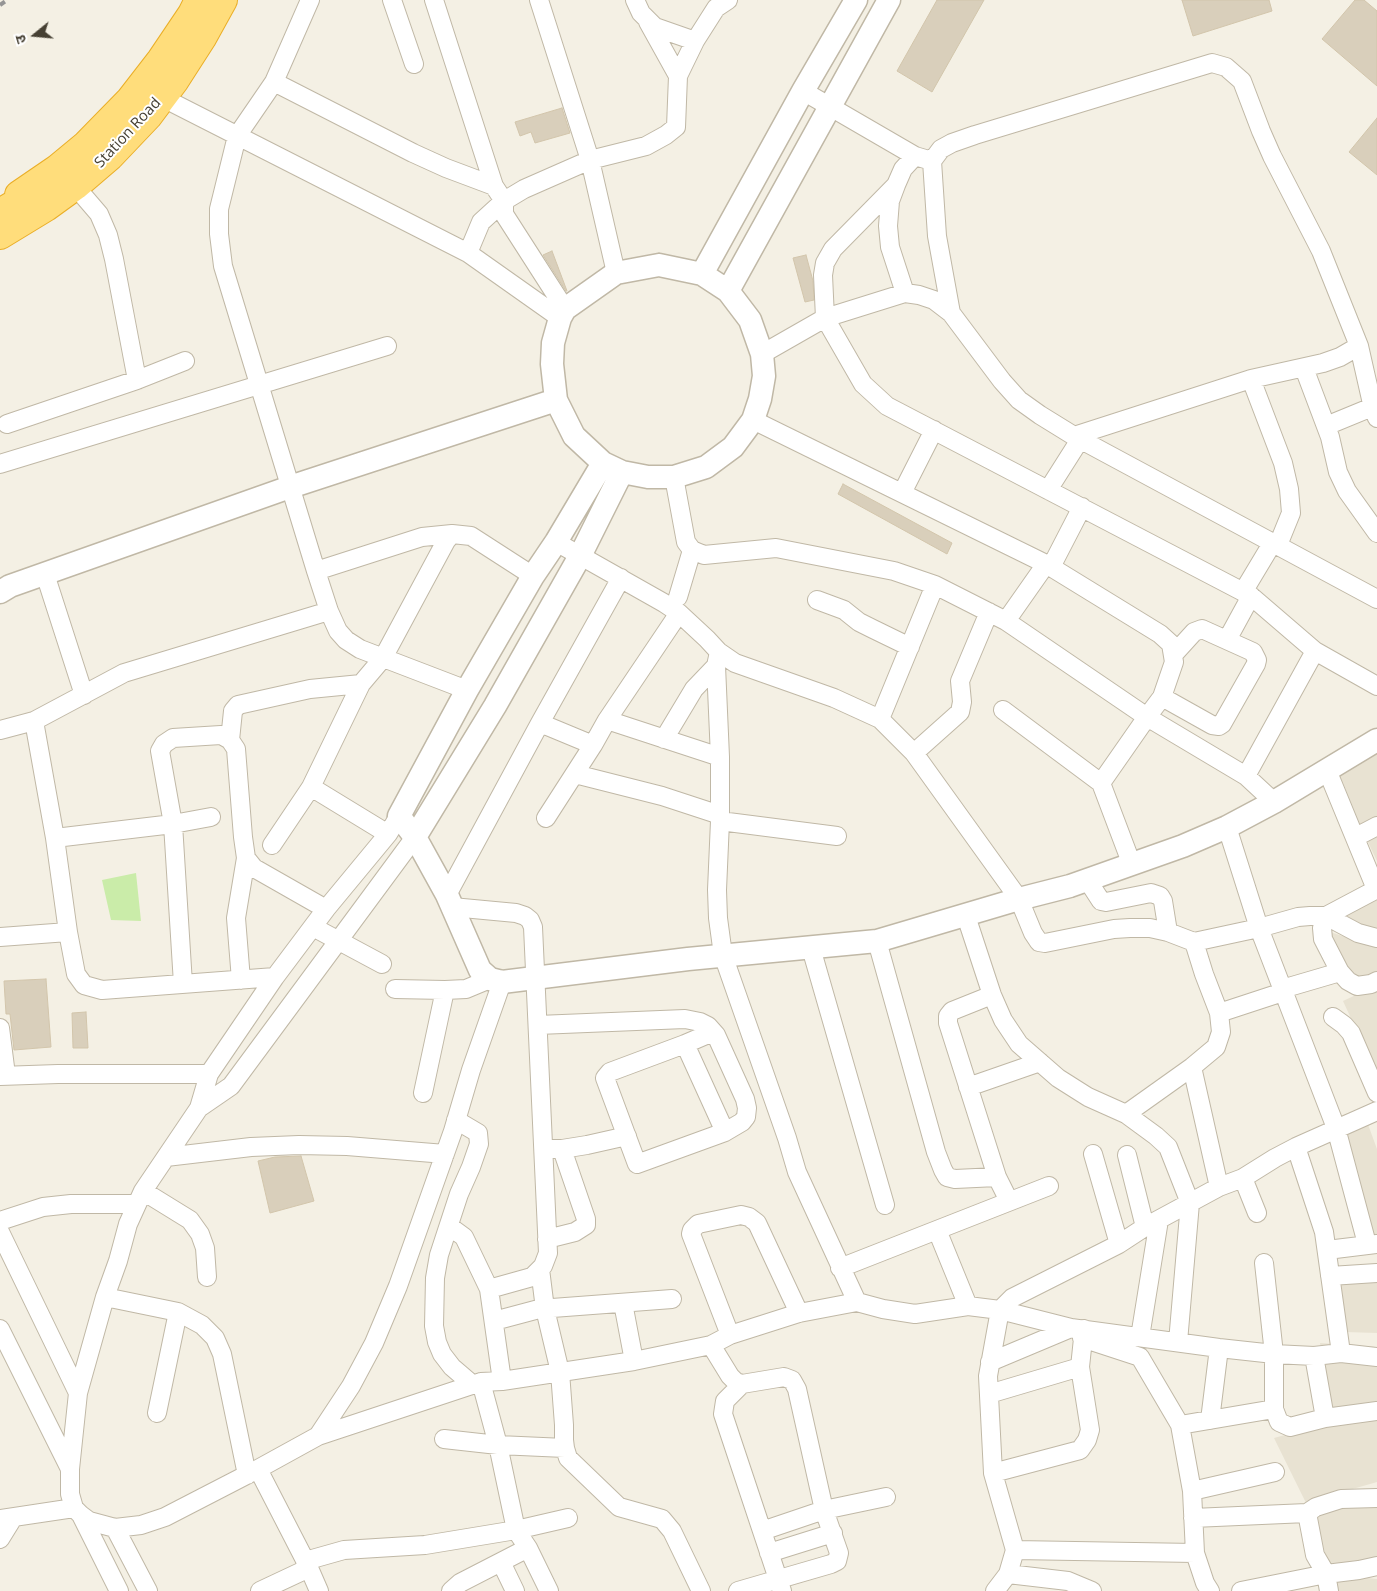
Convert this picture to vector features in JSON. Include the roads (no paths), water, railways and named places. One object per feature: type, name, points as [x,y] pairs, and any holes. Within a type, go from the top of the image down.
[{"type":"highway","points":[[0,213],[46,187],[89,153],[142,94],[200,10],[223,0]]},
{"type":"highway","name":"Station Road","points":[[0,235],[46,207],[75,186],[110,156],[148,116],[175,80],[202,38],[223,0]]},
{"type":"highway","points":[[0,224],[41,200],[72,177],[108,146],[139,110],[200,10]]},
{"type":"highway","name":"Station Road","points":[[0,205],[57,169],[86,145],[124,106],[161,60],[192,14],[200,10]]},
{"type":"street","points":[[310,0],[274,82],[237,136],[219,210],[219,234],[224,266],[316,571],[329,611],[338,631],[346,640],[360,649],[467,690]]},
{"type":"street","points":[[392,0],[414,64]]},
{"type":"street","points":[[434,0],[494,186],[504,201],[504,214],[562,313]]},
{"type":"street","points":[[539,0],[590,160],[616,273]]},
{"type":"street","points":[[635,0],[641,13],[655,27],[695,41]]},
{"type":"street","points":[[468,253],[481,222],[504,201],[524,189],[590,160],[646,146],[676,127],[678,76],[695,41],[716,8],[728,0]]},
{"type":"street","points":[[702,274],[803,91],[856,0]]},
{"type":"street","points":[[728,291],[889,0]]},
{"type":"street","points":[[646,18],[678,76]]},
{"type":"street","points":[[951,313],[937,236],[932,161],[941,150],[952,143],[975,135],[1212,64],[1226,67],[1242,81],[1272,156],[1321,251],[1359,346],[1376,410],[1326,426]]},
{"type":"street","points":[[274,82],[413,153],[494,186]]},
{"type":"street","points":[[803,91],[915,156],[932,161]]},
{"type":"street","points":[[172,103],[468,253],[562,313]]},
{"type":"street","points":[[905,294],[890,247],[888,226],[890,201],[896,185],[903,169],[915,156]]},
{"type":"street","points":[[896,185],[833,249],[825,263],[823,275],[825,318],[863,384],[887,406],[1247,594],[1315,651],[1377,686]]},
{"type":"street","points":[[75,186],[99,214],[108,235],[137,380]]},
{"type":"street","points":[[659,265],[702,274],[728,291],[750,320],[762,354],[764,376],[760,399],[753,420],[733,447],[706,466],[674,477],[648,477],[612,467],[574,436],[556,400],[552,364],[553,343],[562,313],[616,273],[659,265]]},
{"type":"street","points":[[762,354],[825,318],[905,294],[919,295],[934,300],[951,313],[1018,400],[1040,416],[1377,599]]},
{"type":"street","points":[[0,464],[387,346]]},
{"type":"street","points":[[1048,490],[1077,437],[1252,379],[1304,368],[1340,357],[1359,346]]},
{"type":"street","points":[[6,424],[137,380],[185,361]]},
{"type":"street","points":[[1304,368],[1326,426],[1338,472],[1347,491],[1377,533]]},
{"type":"street","points":[[1227,640],[1247,594],[1291,513],[1290,490],[1283,463],[1252,379]]},
{"type":"street","points":[[0,592],[10,586],[290,487],[556,400]]},
{"type":"street","points":[[753,420],[1048,565],[1160,634],[1171,644],[1174,662],[1162,697],[1101,783]]},
{"type":"street","points":[[902,493],[934,430]]},
{"type":"street","points":[[119,1591],[70,1494],[70,1469],[78,1394],[128,1224],[140,1198],[199,1108],[209,1074],[274,977],[394,825],[467,690],[533,576],[612,467]]},
{"type":"street","points":[[199,1108],[230,1086],[416,837],[495,706],[580,556],[612,467]]},
{"type":"street","points":[[674,477],[686,542],[692,550],[704,555],[776,548],[894,571],[935,585],[1006,621],[1147,717],[1246,776],[1274,802]]},
{"type":"street","points":[[1006,621],[1048,565],[1082,507]]},
{"type":"street","points":[[316,571],[422,537],[452,534],[471,536],[533,576]]},
{"type":"street","points":[[272,845],[310,787],[361,684],[383,658],[446,541],[452,534]]},
{"type":"street","points":[[556,542],[621,578],[678,605],[707,639],[717,659],[720,757],[717,890],[718,918],[723,955],[787,1138],[797,1172],[857,1302]]},
{"type":"street","points":[[546,818],[594,745],[607,720],[678,605],[692,550]]},
{"type":"street","points":[[45,574],[84,695]]},
{"type":"street","points":[[449,901],[540,723],[621,578]]},
{"type":"street","points":[[880,719],[935,585]]},
{"type":"street","points":[[817,600],[844,610],[872,629],[910,647]]},
{"type":"street","points":[[0,730],[34,722],[124,673],[329,611]]},
{"type":"street","points":[[914,753],[960,712],[962,702],[960,680],[989,612]]},
{"type":"street","points":[[1162,697],[1212,725],[1219,726],[1222,724],[1257,660],[1253,652],[1202,629],[1198,630],[1174,654]]},
{"type":"street","points":[[1246,776],[1315,651]]},
{"type":"street","points":[[717,659],[734,663],[834,698],[880,719],[914,753],[1019,900],[1033,933],[1039,942],[1045,943],[1114,929],[1130,928],[1150,928],[1168,932],[1194,942],[1259,928],[1298,917],[1326,916],[1377,889],[1327,770]]},
{"type":"street","points":[[664,739],[694,689],[717,659]]},
{"type":"street","points":[[230,740],[233,711],[238,704],[310,689],[361,684]]},
{"type":"street","points":[[1002,710],[1101,783],[1132,865]]},
{"type":"street","points":[[607,720],[720,757]]},
{"type":"street","points":[[34,722],[56,838],[68,932],[76,974],[84,985],[102,990],[274,977]]},
{"type":"street","points":[[540,723],[594,745]]},
{"type":"street","points":[[183,984],[173,824],[160,751],[164,744],[174,738],[221,735],[230,740],[236,749],[246,858],[236,918],[241,980]]},
{"type":"street","points":[[395,989],[466,989],[496,980],[536,978],[723,955],[877,941],[1088,881],[1183,846],[1227,827],[1274,802],[1377,740]]},
{"type":"street","points":[[575,774],[662,796],[720,818],[837,836]]},
{"type":"street","points":[[310,787],[416,837],[449,901],[480,970],[496,980]]},
{"type":"street","points":[[56,838],[173,824],[212,817]]},
{"type":"street","points":[[1356,837],[1377,826]]},
{"type":"street","points":[[1227,827],[1259,928],[1336,1128],[1372,1244],[1327,1250]]},
{"type":"street","points":[[246,858],[254,868],[326,909]]},
{"type":"street","points":[[1088,881],[1101,901],[1106,902],[1151,893],[1160,896],[1163,901],[1168,932]]},
{"type":"street","points":[[449,901],[516,913],[525,916],[534,927],[548,1253],[543,1266],[532,1277],[489,1289]]},
{"type":"street","points":[[966,916],[992,995],[1003,1020],[1019,1044],[1058,1078],[1088,1097],[1126,1114],[1168,1147],[1190,1203],[1178,1342]]},
{"type":"street","points":[[1326,916],[1358,933],[1377,938]]},
{"type":"street","points":[[1326,916],[1322,928],[1323,939],[1340,972],[1348,981],[1357,986],[1377,981]]},
{"type":"street","points":[[312,927],[382,964]]},
{"type":"street","points":[[0,937],[68,932]]},
{"type":"street","points":[[877,941],[942,1170],[947,1177],[955,1179],[997,1177]]},
{"type":"street","points":[[1126,1114],[1216,1048],[1221,1032],[1219,1013],[1194,942]]},
{"type":"street","points":[[811,948],[885,1205]]},
{"type":"street","points":[[1219,1013],[1340,972]]},
{"type":"street","points":[[318,1436],[351,1386],[374,1343],[398,1286],[456,1120],[496,980]]},
{"type":"street","points":[[423,1093],[445,990]]},
{"type":"street","points":[[992,995],[952,1011],[948,1016],[948,1024],[997,1177],[1009,1201]]},
{"type":"street","points":[[1333,1017],[1351,1033],[1377,1093]]},
{"type":"street","points":[[538,1025],[685,1019],[700,1022],[708,1026],[713,1032],[747,1108],[746,1117],[742,1122],[725,1132],[637,1164],[605,1078],[607,1074],[713,1032]]},
{"type":"street","points":[[0,1028],[3,1075],[209,1074]]},
{"type":"street","points":[[685,1044],[725,1132]]},
{"type":"street","points":[[968,1087],[1040,1062]]},
{"type":"street","points":[[1192,1067],[1219,1187]]},
{"type":"street","points":[[995,1591],[1008,1574],[1015,1550],[993,1473],[988,1376],[1000,1310],[1012,1298],[1119,1244],[1219,1187],[1243,1178],[1296,1147],[1336,1128],[1375,1117]]},
{"type":"street","points":[[456,1120],[478,1133],[479,1144],[439,1255],[435,1278],[434,1326],[437,1342],[442,1354],[452,1367],[477,1383],[498,1445],[516,1530],[528,1548],[549,1591]]},
{"type":"street","points":[[543,1148],[562,1149],[627,1136]]},
{"type":"street","points":[[166,1157],[251,1147],[299,1145],[347,1146],[445,1154]]},
{"type":"street","points":[[1296,1147],[1324,1232],[1341,1353]]},
{"type":"street","points":[[547,1239],[575,1232],[586,1225],[586,1219],[562,1149]]},
{"type":"street","points":[[1093,1154],[1119,1244]]},
{"type":"street","points":[[1127,1155],[1152,1224],[1140,1337]]},
{"type":"street","points":[[1243,1178],[1257,1213]]},
{"type":"street","points":[[840,1268],[1049,1186]]},
{"type":"street","points":[[0,1221],[43,1207],[140,1198],[190,1220],[200,1234],[205,1248],[207,1277]]},
{"type":"street","points":[[730,1335],[691,1234],[698,1224],[741,1215],[749,1216],[757,1223],[799,1313]]},
{"type":"street","points":[[449,1226],[464,1237],[489,1289],[502,1381]]},
{"type":"street","points":[[937,1230],[968,1306]]},
{"type":"street","points":[[0,1232],[78,1394]]},
{"type":"street","points":[[1264,1263],[1274,1354],[1274,1410],[1279,1422],[1290,1427],[1325,1418],[1377,1411]]},
{"type":"street","points":[[540,1269],[545,1309],[560,1372],[564,1411],[564,1448],[568,1458],[600,1486],[619,1507],[662,1519],[672,1531],[701,1591]]},
{"type":"street","points":[[1330,1276],[1377,1273]]},
{"type":"street","points":[[105,1297],[178,1312],[202,1325],[215,1338],[222,1354],[252,1472],[307,1564],[319,1591]]},
{"type":"street","points":[[494,1321],[545,1309],[672,1299]]},
{"type":"street","points":[[0,1539],[6,1518],[78,1512],[90,1520],[115,1528],[141,1525],[165,1517],[318,1436],[477,1383],[634,1361],[711,1345],[730,1335],[799,1313],[857,1302],[882,1309],[915,1314],[968,1306],[1000,1310],[1079,1332],[1140,1357],[1180,1425],[1192,1491],[1195,1553],[1210,1591]]},
{"type":"street","points":[[623,1303],[634,1361]]},
{"type":"street","points":[[157,1413],[178,1312]]},
{"type":"street","points":[[0,1329],[70,1469]]},
{"type":"street","points":[[993,1473],[1080,1450],[1087,1440],[1090,1430],[1080,1367],[1079,1332]]},
{"type":"street","points":[[990,1362],[1079,1332],[1140,1337],[1274,1354],[1314,1356],[1341,1353],[1377,1357]]},
{"type":"street","points":[[711,1345],[730,1376],[736,1382],[742,1384],[784,1377],[792,1380],[797,1389],[824,1510],[839,1553],[837,1561],[780,1585],[738,1591]]},
{"type":"street","points":[[1210,1420],[1219,1348]]},
{"type":"street","points":[[1314,1356],[1325,1418]]},
{"type":"street","points":[[989,1394],[1080,1367]]},
{"type":"street","points":[[742,1384],[726,1401],[723,1414],[780,1585]]},
{"type":"street","points":[[1180,1425],[1274,1410]]},
{"type":"street","points":[[444,1439],[498,1445],[564,1448]]},
{"type":"street","points":[[1192,1491],[1275,1472]]},
{"type":"street","points":[[762,1531],[824,1510],[886,1496]]},
{"type":"street","points":[[1192,1518],[1307,1513],[1316,1507],[1341,1499],[1377,1498]]},
{"type":"street","points":[[1307,1513],[1315,1555],[1328,1582]]},
{"type":"street","points":[[260,1591],[307,1564],[344,1550],[425,1545],[516,1530],[568,1518]]},
{"type":"street","points":[[115,1528],[148,1591]]},
{"type":"street","points":[[769,1552],[833,1533]]},
{"type":"street","points":[[451,1591],[460,1584],[528,1548]]},
{"type":"street","points":[[1015,1550],[1195,1553]]},
{"type":"street","points":[[501,1562],[515,1591]]},
{"type":"street","points":[[1241,1591],[1328,1582],[1359,1570],[1377,1566]]},
{"type":"street","points":[[1008,1574],[1068,1581],[1092,1591]]},
{"type":"railway","points":[[0,5],[7,0]]}]
